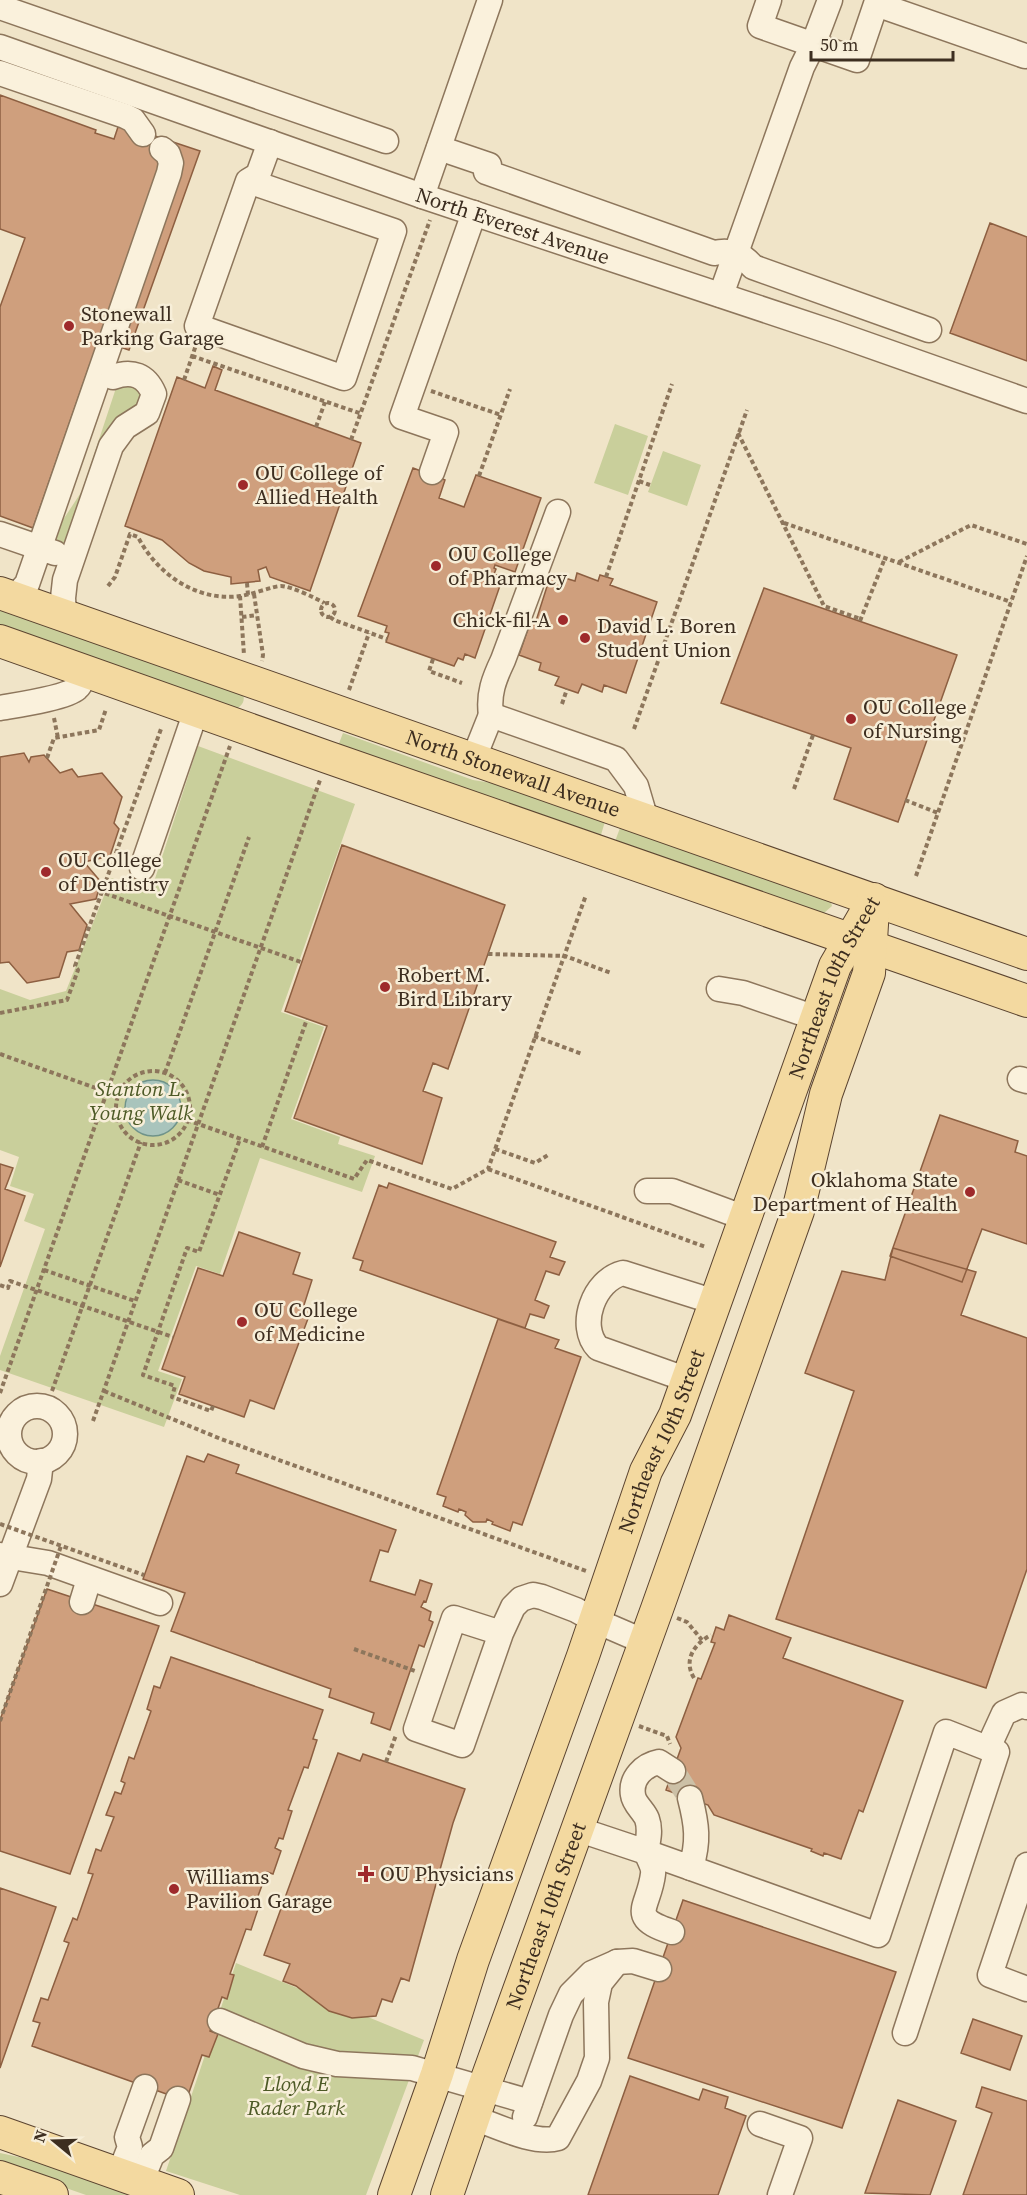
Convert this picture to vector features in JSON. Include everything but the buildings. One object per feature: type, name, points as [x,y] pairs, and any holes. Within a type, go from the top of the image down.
[{"type":"main road","name":"North Stonewall Avenue","points":[[7,595],[1027,954]]},
{"type":"main road","points":[[0,641],[1027,1001]]},
{"type":"main road","name":"Northeast 10th Street","points":[[394,2195],[437,2074],[473,1960],[646,1471],[675,1415],[835,966],[860,942],[874,899]]},
{"type":"main road","name":"Northeast 10th Street","points":[[447,2195],[798,1211],[826,1094],[869,973],[860,942]]},
{"type":"main road","points":[[0,2132],[136,2165],[178,2195]]},
{"type":"main road","points":[[0,2177],[52,2195]]},
{"type":"street","points":[[427,205],[439,148],[490,0]]},
{"type":"street","points":[[769,0],[760,26],[857,60],[876,4],[1025,56]]},
{"type":"street","points":[[721,295],[802,67],[830,0]]},
{"type":"street","points":[[0,7],[386,141]]},
{"type":"street","name":"North Everest Avenue","points":[[0,47],[263,140],[427,205],[474,213],[721,295],[1027,401]]},
{"type":"street","points":[[0,73],[125,116],[133,120],[143,134]]},
{"type":"street","points":[[0,88],[119,130]]},
{"type":"street","points":[[248,181],[394,231],[344,378],[197,326],[248,181],[258,175],[263,140]]},
{"type":"street","points":[[439,148],[489,165],[486,172],[495,176],[714,253],[726,250],[735,253],[745,257],[753,267],[929,330]]},
{"type":"street","points":[[7,595],[27,584],[169,173],[171,163],[168,154],[172,155],[183,167],[178,193],[84,453],[55,503]]},
{"type":"street","points":[[432,472],[446,432],[402,417],[474,213]]},
{"type":"street","points":[[64,616],[65,580],[111,446],[125,427],[147,413],[154,394],[151,385],[134,373],[113,376]]},
{"type":"street","points":[[473,760],[491,715],[489,700],[493,681],[558,512]]},
{"type":"street","points":[[0,534],[72,559]]},
{"type":"street","points":[[0,708],[51,698],[75,690],[80,685],[85,672]]},
{"type":"street","points":[[142,868],[196,711]]},
{"type":"street","points":[[491,715],[616,759],[636,786],[646,820]]},
{"type":"street","points":[[719,989],[743,993],[816,1018]]},
{"type":"street","points":[[647,1191],[672,1191],[745,1218]]},
{"type":"street","points":[[687,1380],[598,1348],[592,1342],[590,1334],[590,1310],[600,1289],[614,1275],[623,1273],[715,1302]]},
{"type":"street","points":[[0,1461],[7,1427],[21,1411],[34,1406],[48,1408],[59,1417],[64,1427],[63,1444],[54,1456],[41,1461],[31,1461],[23,1458],[13,1448],[7,1427]]},
{"type":"street","points":[[0,1584],[5,1556],[39,1479],[41,1461]]},
{"type":"street","points":[[5,1556],[48,1563],[85,1590],[160,1603]]},
{"type":"street","points":[[501,1633],[454,1618],[416,1729],[462,1745],[501,1633],[513,1607],[522,1599],[533,1595],[576,1610],[645,1642]]},
{"type":"street","points":[[988,1748],[1004,1713],[1022,1705],[1027,1707]]},
{"type":"street","points":[[577,1829],[878,1935],[946,1732],[997,1752],[905,2033]]},
{"type":"street","points":[[672,1759],[649,1764],[640,1771],[634,1785],[633,1797],[647,1818],[649,1835],[646,1852],[654,1872],[644,1905],[646,1921],[653,1926],[672,1932]]},
{"type":"street","points":[[690,1798],[698,1832],[696,1852],[691,1868]]},
{"type":"street","points":[[1027,1865],[990,1975],[1027,1989]]},
{"type":"street","points":[[519,2133],[561,2015],[571,1994],[592,1973],[617,1962],[633,1961],[659,1970]]},
{"type":"street","points":[[474,2118],[548,2141],[558,2138],[589,2081],[597,2058],[596,2002],[600,1983],[617,1962]]},
{"type":"street","points":[[561,2015],[589,2025],[598,2036]]},
{"type":"street","points":[[220,2021],[303,2056],[337,2064],[412,2068],[530,2102]]},
{"type":"street","points":[[162,2093],[161,2148],[136,2165],[127,2137],[162,2093]]},
{"type":"street","points":[[760,2124],[800,2138],[780,2195]]},
{"type":"path","points":[[351,440],[362,414],[427,205]]},
{"type":"path","points":[[184,380],[203,328]]},
{"type":"path","points":[[192,356],[362,414]]},
{"type":"path","points":[[606,577],[672,384]]},
{"type":"path","points":[[423,388],[501,416]]},
{"type":"path","points":[[479,477],[510,389]]},
{"type":"path","points":[[316,427],[325,402]]},
{"type":"path","points":[[634,729],[747,410]]},
{"type":"path","points":[[738,433],[824,606],[861,620],[885,558]]},
{"type":"path","points":[[639,481],[650,485]]},
{"type":"path","points":[[784,523],[1011,602]]},
{"type":"path","points":[[898,562],[971,525],[1027,544]]},
{"type":"path","points":[[108,586],[115,577],[130,534],[138,537],[144,549],[156,563],[180,583],[209,595],[226,597],[254,594],[281,586],[329,603],[334,608],[330,617]]},
{"type":"path","points":[[916,876],[1027,556]]},
{"type":"path","points":[[247,583],[248,595]]},
{"type":"path","points":[[254,594],[263,655],[261,664]]},
{"type":"path","points":[[240,596],[244,659]]},
{"type":"path","points":[[324,603],[320,612],[325,617],[387,639]]},
{"type":"path","points":[[242,616],[257,615]]},
{"type":"path","points":[[347,695],[369,633]]},
{"type":"path","points":[[434,659],[429,671],[462,683]]},
{"type":"path","points":[[562,704],[567,689]]},
{"type":"path","points":[[47,758],[54,738],[99,730],[106,709]]},
{"type":"path","points":[[0,1012],[67,1000],[78,970],[75,966],[100,891],[161,729]]},
{"type":"path","points":[[794,789],[813,735]]},
{"type":"path","points":[[0,1393],[232,740]]},
{"type":"path","points":[[93,1421],[323,770]]},
{"type":"path","points":[[905,800],[938,813]]},
{"type":"path","points":[[165,1073],[249,837]]},
{"type":"path","points":[[100,891],[301,962]]},
{"type":"path","points":[[187,1120],[354,1179],[367,1160],[452,1189],[488,1169],[586,895]]},
{"type":"path","points":[[488,954],[565,956],[611,973]]},
{"type":"path","points":[[262,1147],[307,1019]]},
{"type":"path","points":[[534,1036],[582,1054]]},
{"type":"path","points":[[0,1054],[118,1096]]},
{"type":"path","points":[[154,1071],[165,1073],[183,1087],[190,1109],[187,1120],[181,1131],[171,1140],[159,1144],[141,1142],[125,1132],[118,1121],[116,1108],[118,1096],[123,1086],[142,1073],[154,1071]]},
{"type":"path","points":[[213,1406],[211,1411],[172,1397],[175,1386],[143,1375],[187,1248],[200,1252],[240,1139]]},
{"type":"path","points":[[52,1391],[141,1142]]},
{"type":"path","points":[[495,1149],[535,1163],[548,1155]]},
{"type":"path","points":[[488,1169],[706,1247]]},
{"type":"path","points":[[178,1180],[220,1195]]},
{"type":"path","points":[[44,1270],[135,1301]]},
{"type":"path","points":[[0,1285],[8,1288],[10,1281],[173,1337]]},
{"type":"path","points":[[104,1390],[221,1439],[589,1572]]},
{"type":"path","points":[[0,1524],[144,1575]]},
{"type":"path","points":[[0,1721],[61,1546]]},
{"type":"path","points":[[671,1618],[687,1622],[702,1640]]},
{"type":"path","points":[[694,1678],[689,1666],[693,1650],[702,1640],[711,1635]]},
{"type":"path","points":[[354,1649],[418,1672]]},
{"type":"path","points":[[633,1724],[667,1737],[672,1759]]},
{"type":"path","points":[[387,1762],[398,1728]]},
{"type":"green space","points":[[131,381],[146,395],[72,540],[64,545],[57,538],[57,529],[82,491],[115,391],[120,384]]},
{"type":"green space","points":[[615,424],[648,436],[628,495],[594,483]]},
{"type":"green space","points":[[663,451],[701,465],[687,506],[648,492]]},
{"type":"green space","points":[[0,604],[243,693],[243,702],[236,709],[0,628]]},
{"type":"green space","points":[[343,733],[473,780],[540,791],[607,815],[600,838],[338,746]]},
{"type":"green space","name":"Stanton L. Young Walk","points":[[198,746],[355,804],[281,1012],[324,1027],[291,1119],[340,1137],[338,1144],[375,1156],[362,1192],[260,1158],[220,1274],[196,1266],[158,1371],[182,1379],[164,1427],[0,1370],[0,1356],[45,1229],[24,1221],[34,1194],[10,1186],[19,1157],[0,1150],[0,989],[30,1000],[66,991],[111,878],[151,891]]},
{"type":"green space","points":[[623,820],[830,899],[832,906],[824,913],[818,914],[614,844]]},
{"type":"green space","name":"Lloyd E Rader Park","points":[[236,1963],[424,2040],[366,2195],[240,2195],[166,2171]]},
{"type":"green space","points":[[0,2153],[70,2168],[146,2195],[86,2195],[0,2165]]},
{"type":"water","points":[[147,1080],[159,1080],[169,1084],[177,1092],[181,1108],[177,1124],[169,1132],[159,1136],[147,1136],[137,1132],[129,1124],[125,1114],[125,1102],[129,1092],[137,1084]]},
{"type":"tunnel","points":[[673,1771],[690,1798]]},
{"type":"place","name":"Stonewall Parking Garage","points":[[69,326]]},
{"type":"place","name":"OU College of Allied Health","points":[[243,485]]},
{"type":"place","name":"OU College of Pharmacy","points":[[436,566]]},
{"type":"place","name":"Chick-fil-A","points":[[563,620]]},
{"type":"place","name":"David L. Boren Student Union","points":[[585,638]]},
{"type":"place","name":"OU College of Nursing","points":[[851,719]]},
{"type":"place","name":"OU College of Dentistry","points":[[46,872]]},
{"type":"place","name":"Robert M. Bird Library","points":[[385,987]]},
{"type":"place","name":"Oklahoma State Department of Health","points":[[970,1192]]},
{"type":"place","name":"OU College of Medicine","points":[[242,1322]]},
{"type":"place","name":"OU Physicians","points":[[366,1874]]},
{"type":"place","name":"Williams Pavilion Garage","points":[[174,1889]]}]
